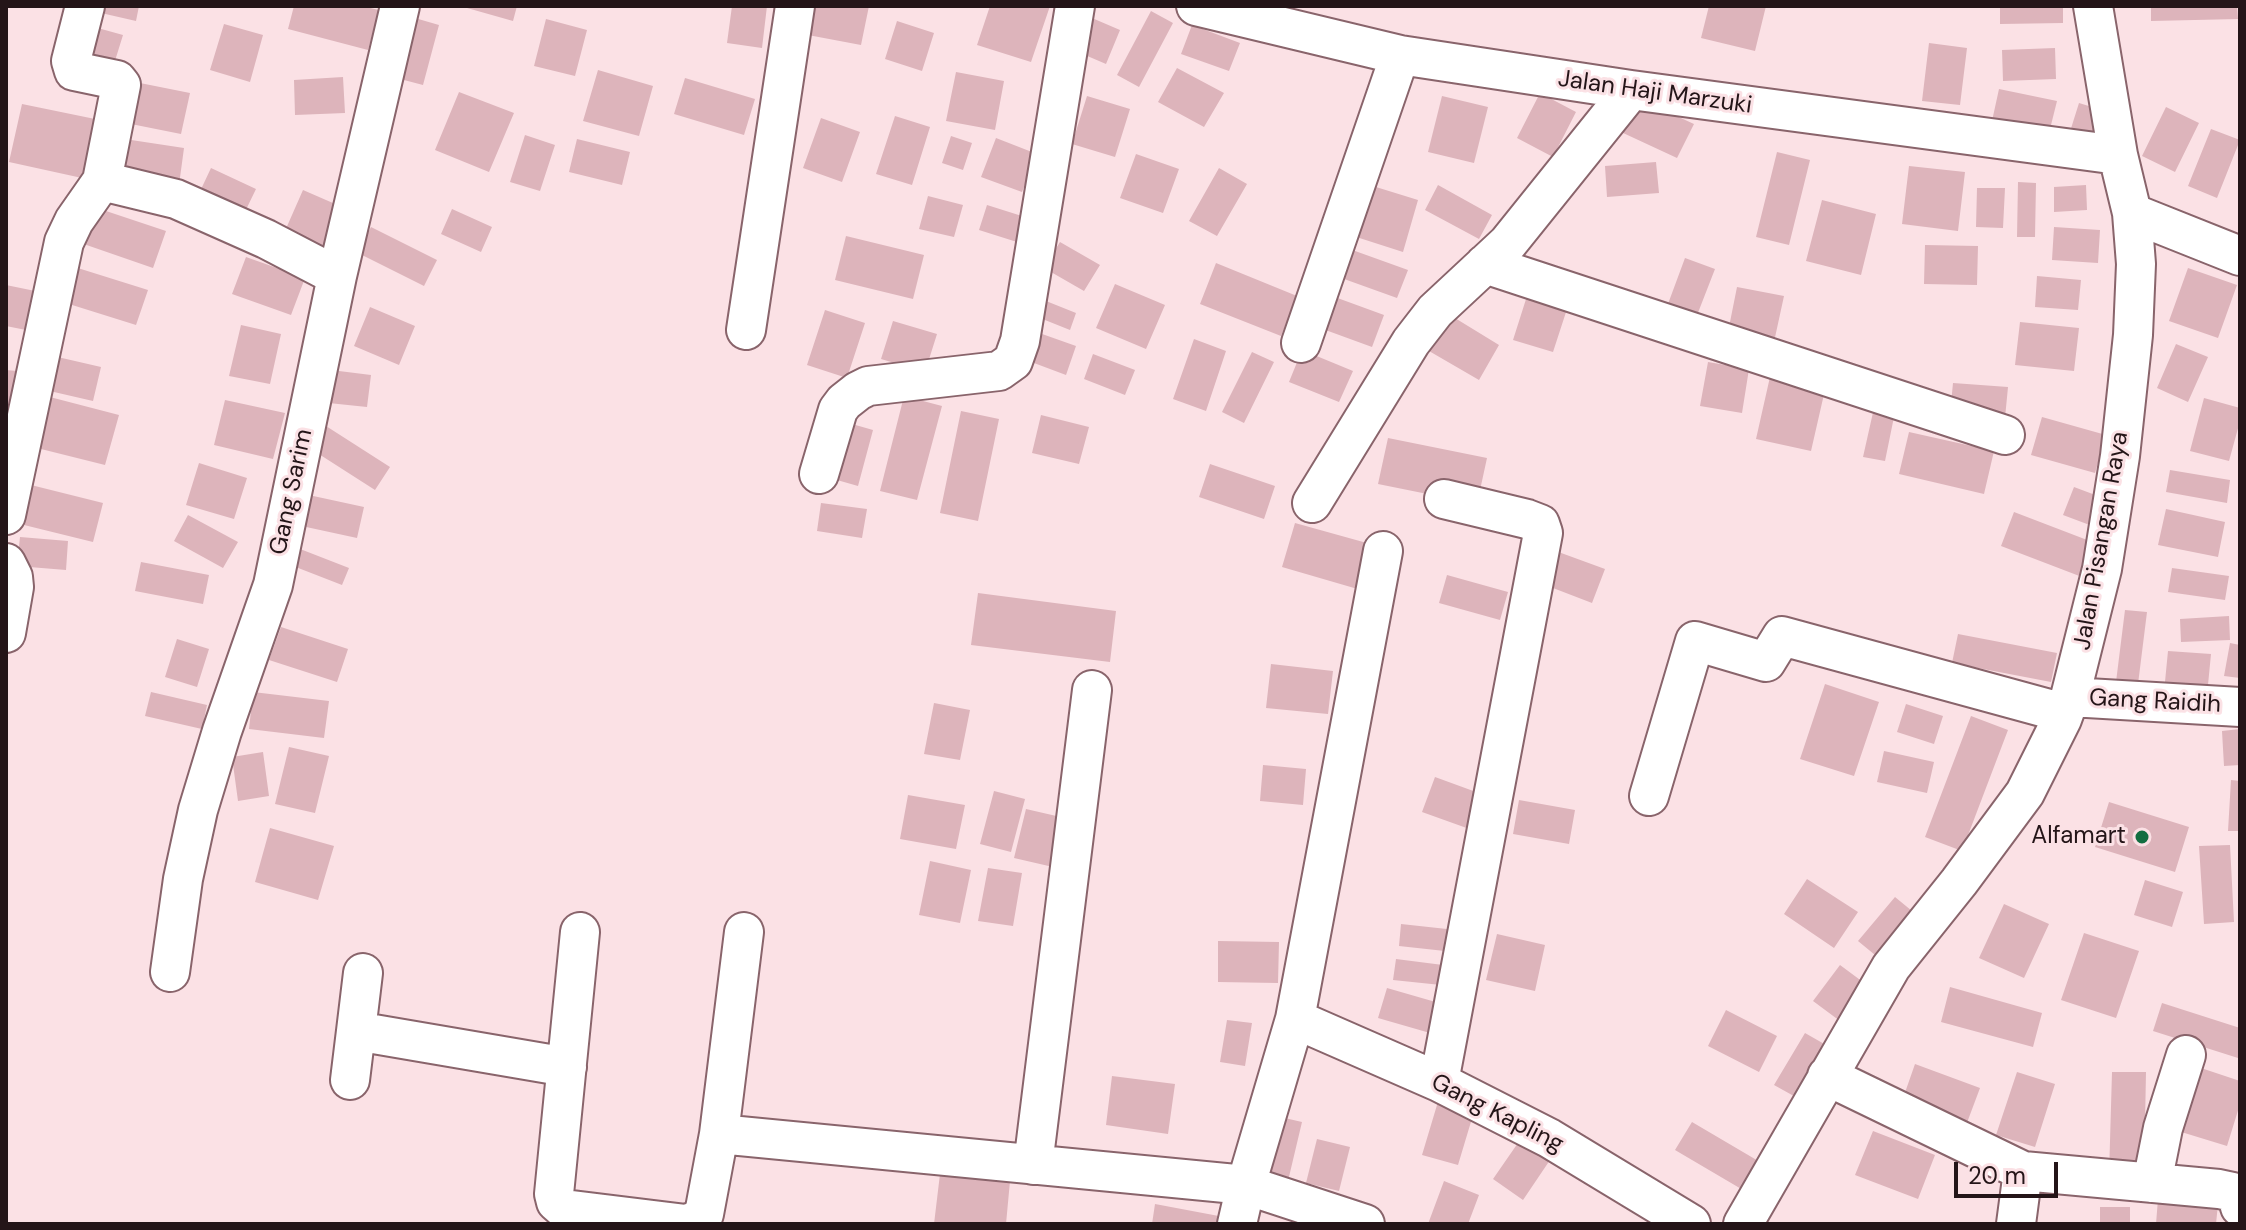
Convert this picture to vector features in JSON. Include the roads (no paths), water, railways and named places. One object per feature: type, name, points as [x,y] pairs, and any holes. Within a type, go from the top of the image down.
[{"type":"street","points":[[6,515],[64,242],[74,221],[102,181],[121,85],[117,80],[74,71],[71,61],[85,6]]},
{"type":"street","name":"Gang Sarim","points":[[170,972],[183,879],[198,810],[273,585],[337,276],[400,6]]},
{"type":"street","points":[[746,330],[795,6]]},
{"type":"street","points":[[819,474],[838,410],[858,391],[868,386],[999,371],[1013,361],[1020,341],[1075,6]]},
{"type":"street","name":"Jalan Haji Marzuki","points":[[1196,6],[1400,55],[1631,90],[2118,155]]},
{"type":"street","name":"Jalan Pisangan Raya","points":[[1743,1224],[1891,967],[2025,793],[2067,705],[2102,569],[2120,456],[2133,335],[2136,264],[2132,213],[2118,155],[2093,6]]},
{"type":"street","points":[[1301,343],[1400,55]]},
{"type":"street","points":[[1312,503],[1411,342],[1435,311],[1508,243],[1631,90]]},
{"type":"street","points":[[102,181],[176,199],[266,239],[337,276]]},
{"type":"street","points":[[2132,213],[2240,256]]},
{"type":"street","points":[[1485,264],[2005,435]]},
{"type":"street","points":[[1439,1082],[1543,533],[1540,524],[1527,519],[1444,499]]},
{"type":"street","points":[[1237,1224],[1295,1019],[1383,551]]},
{"type":"street","points":[[6,563],[14,587],[6,633]]},
{"type":"street","name":"Gang Raidih","points":[[1649,796],[1695,641],[1766,662],[1782,636],[2067,705],[2240,707]]},
{"type":"street","points":[[1033,1165],[1092,690]]},
{"type":"street","points":[[580,932],[554,1194],[556,1202],[564,1209],[686,1224],[704,1214],[719,1134],[744,932]]},
{"type":"street","points":[[350,1080],[363,973]]},
{"type":"street","name":"Gang Kapling","points":[[1295,1019],[1439,1082],[1549,1138],[1691,1224]]},
{"type":"street","points":[[356,1031],[567,1067]]},
{"type":"street","points":[[2152,1183],[2163,1128],[2186,1055]]},
{"type":"street","points":[[1827,1076],[2023,1171],[2152,1183],[2233,1202],[2240,1224]]},
{"type":"street","points":[[719,1134],[1246,1185],[1365,1224]]},
{"type":"street","points":[[2016,1224],[2023,1171]]},
{"type":"place","name":"Alfamart","points":[[2142,837]]}]
